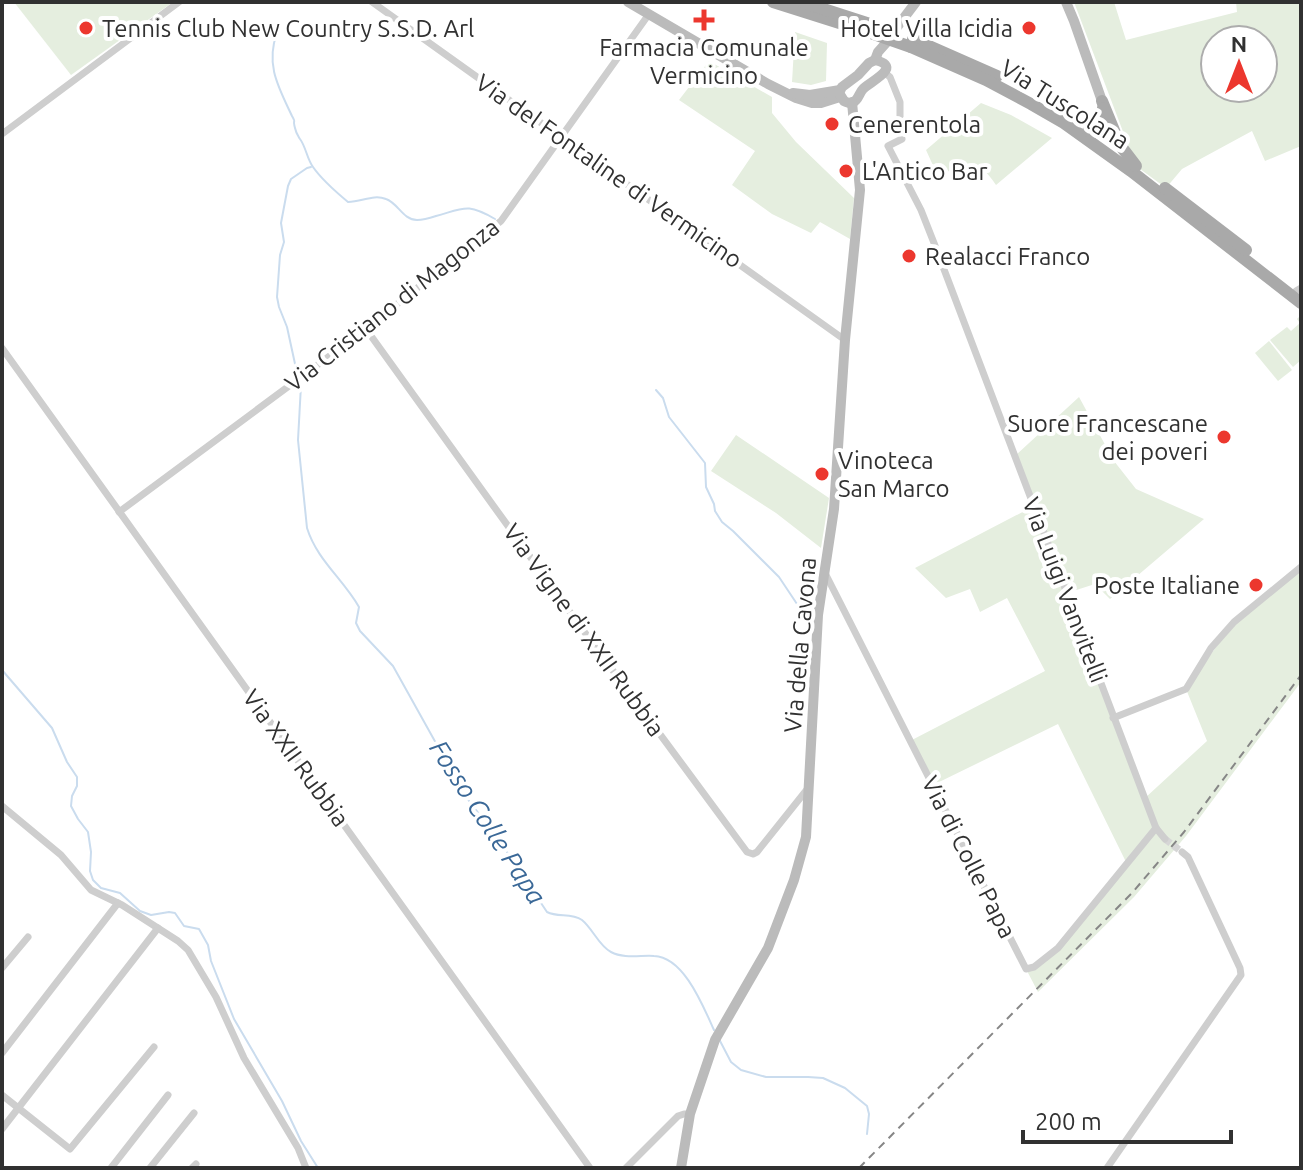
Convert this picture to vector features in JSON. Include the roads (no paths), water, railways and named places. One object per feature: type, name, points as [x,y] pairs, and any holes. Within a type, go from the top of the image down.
[{"type":"main road","points":[[628,2],[768,84],[812,103],[821,103],[840,94],[842,87],[869,63],[880,68],[857,99],[847,103],[840,94]]},
{"type":"main road","name":"Via Tuscolana","points":[[773,2],[872,29]]},
{"type":"main road","name":"Via Tuscolana","points":[[802,2],[981,68],[1017,87],[1088,131],[1201,213],[1300,294]]},
{"type":"main road","points":[[897,27],[916,2]]},
{"type":"main road","points":[[1066,2],[1120,145],[1136,166]]},
{"type":"main road","name":"Via Tuscolana","points":[[912,43],[1064,123],[1300,294]]},
{"type":"main road","points":[[1088,131],[1103,123],[1102,101]]},
{"type":"main road","name":"Via della Cavona","points":[[681,1168],[690,1114],[717,1036],[768,948],[794,880],[806,837],[818,615],[834,509],[845,340],[860,190],[852,102]]},
{"type":"street","points":[[2,134],[179,2]]},
{"type":"street","name":"Via del Fontaline di Vermicino","points":[[372,2],[845,340]]},
{"type":"street","name":"Via Cristiano di Magonza","points":[[119,512],[366,329],[501,221],[649,14]]},
{"type":"street","name":"Via Luigi Vanvitelli","points":[[880,68],[893,87],[901,108],[902,139],[888,146],[934,243],[1113,718],[1156,828],[1165,839]]},
{"type":"street","name":"Via Vigne di XXII Rubbia","points":[[366,329],[747,852],[757,852],[810,785]]},
{"type":"street","name":"Via XXII Rubbia","points":[[2,348],[590,1168]]},
{"type":"street","points":[[1113,718],[1186,689],[1211,648],[1234,622],[1301,567]]},
{"type":"street","name":"Via di Colle Papa","points":[[825,572],[1026,969],[1034,967],[1058,948],[1156,828]]},
{"type":"street","points":[[2,806],[64,858],[91,890],[118,903],[183,945],[220,1003],[249,1068],[298,1148],[306,1168]]},
{"type":"street","points":[[1107,1168],[1241,973],[1188,857],[1182,852]]},
{"type":"street","points":[[2,1053],[118,903]]},
{"type":"street","points":[[2,1129],[158,928]]},
{"type":"street","points":[[2,968],[28,937]]},
{"type":"street","points":[[2,1095],[70,1149],[154,1047]]},
{"type":"street","points":[[111,1168],[168,1095]]},
{"type":"street","points":[[150,1168],[194,1113]]},
{"type":"street","points":[[626,1168],[678,1116],[690,1114]]},
{"type":"waterway","points":[[277,33],[273,66],[296,132],[313,167],[343,198],[348,202],[377,197],[386,199],[408,217],[417,220],[466,208],[495,219]]},
{"type":"waterway","name":"Fosso Colle Papa","points":[[297,373],[277,297],[284,242],[281,223],[291,179],[311,167]]},
{"type":"waterway","name":"Fosso Colle Papa","points":[[301,385],[298,440],[307,528],[311,539],[359,607],[356,623],[360,631],[393,666],[466,797],[547,912],[582,920],[603,946],[616,954],[665,958],[691,984],[714,1030]]},
{"type":"waterway","points":[[656,390],[663,398],[669,417],[705,463],[706,487],[722,522],[779,577],[808,627]]},
{"type":"waterway","points":[[2,670],[52,728],[77,777],[71,806],[88,832],[93,880],[101,888],[120,893],[140,911],[151,915],[175,913],[184,926],[199,929],[208,945],[211,961],[234,1019],[318,1168]]},
{"type":"waterway","name":"Fosso Colle Papa","points":[[719,1039],[731,1062],[741,1070],[766,1077],[823,1078],[845,1088],[867,1106],[867,1134]]},
{"type":"tunnel","points":[[1165,839],[1182,852]]},
{"type":"railway","points":[[859,1168],[1132,893],[1184,832],[1301,675]]},
{"type":"place","name":"Farmacia Comunale Vermicino","points":[[704,20]]},
{"type":"place","name":"Tennis Club New Country S.S.D. Arl","points":[[86,28]]},
{"type":"place","name":"Hotel Villa Icidia","points":[[1029,28]]},
{"type":"place","name":"Cenerentola","points":[[832,124]]},
{"type":"place","name":"L'Antico Bar","points":[[846,171]]},
{"type":"place","name":"Realacci Franco","points":[[909,256]]},
{"type":"place","name":"Suore Francescane dei poveri","points":[[1224,437]]},
{"type":"place","name":"Vinoteca San Marco","points":[[822,474]]},
{"type":"place","name":"Poste Italiane","points":[[1256,585]]}]
